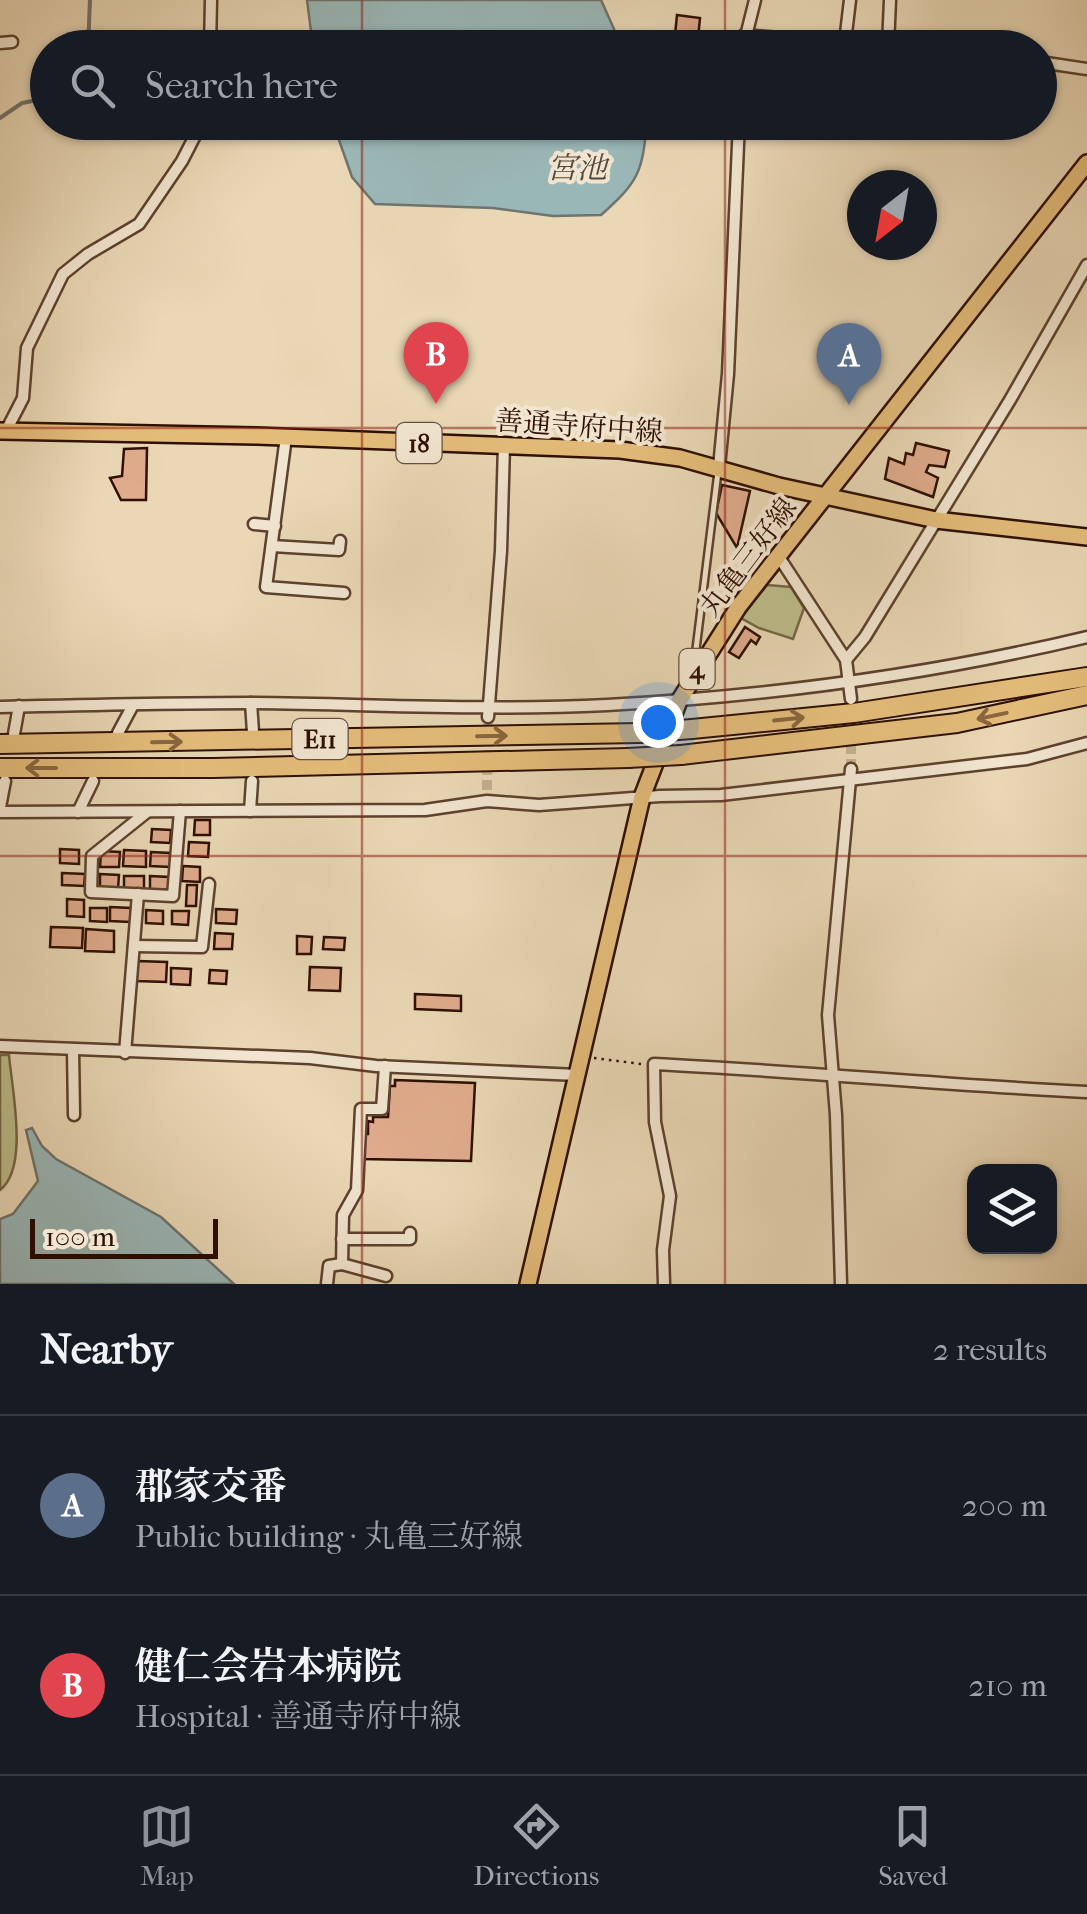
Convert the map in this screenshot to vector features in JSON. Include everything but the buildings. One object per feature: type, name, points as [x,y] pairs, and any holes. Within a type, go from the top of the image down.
[{"type":"highway","name":"E11","points":[[7,739],[640,733],[854,713],[1087,677]]},
{"type":"highway","name":"E11","points":[[2,775],[628,758],[957,723],[1087,695]]},
{"type":"main road","name":"丸亀三好線","points":[[528,1284],[642,798],[679,700],[739,606],[1087,163]]},
{"type":"main road","name":"善通寺府中線","points":[[3,431],[620,450],[719,467],[936,520],[1087,536]]},
{"type":"street","points":[[210,30],[211,0]]},
{"type":"street","points":[[747,30],[754,0]]},
{"type":"street","points":[[846,30],[850,0]]},
{"type":"street","points":[[889,30],[890,0]]},
{"type":"street","points":[[1057,64],[1087,68]]},
{"type":"street","points":[[3,431],[23,398],[27,348],[63,274],[88,254],[140,224],[193,140]]},
{"type":"street","points":[[719,467],[728,374],[739,140]]},
{"type":"street","points":[[846,660],[866,637],[1010,400],[1087,264]]},
{"type":"street","points":[[286,437],[266,587],[344,593]]},
{"type":"street","points":[[488,712],[501,551],[504,446]]},
{"type":"street","points":[[254,524],[274,526]]},
{"type":"street","points":[[272,546],[339,550],[340,541]]},
{"type":"street","points":[[779,557],[846,660],[851,699]]},
{"type":"street","points":[[0,706],[252,703],[488,712],[679,700],[850,682],[998,659],[1087,637]]},
{"type":"street","points":[[252,703],[252,732]]},
{"type":"street","points":[[118,733],[133,705]]},
{"type":"street","points":[[7,739],[19,706]]},
{"type":"street","points":[[2,775],[0,809],[426,810],[487,796],[539,805],[720,795],[851,775],[1027,759],[1087,743]]},
{"type":"street","points":[[841,1284],[828,1015],[851,775]]},
{"type":"street","points":[[250,811],[252,780]]},
{"type":"street","points":[[78,812],[93,781]]},
{"type":"street","points":[[148,812],[92,856],[91,892],[173,896],[180,812]]},
{"type":"street","points":[[134,946],[202,948],[209,884]]},
{"type":"street","points":[[126,1053],[138,894]]},
{"type":"street","points":[[0,1046],[310,1058],[384,1066],[578,1075]]},
{"type":"street","points":[[73,1050],[74,1116]]},
{"type":"street","points":[[664,1284],[663,1250],[670,1196],[655,1122],[654,1064],[832,1073],[916,1084],[1087,1092]]},
{"type":"street","points":[[342,1264],[343,1215],[357,1190],[360,1109],[382,1109],[384,1066]]},
{"type":"street","points":[[342,1239],[410,1239],[410,1232]]},
{"type":"street","points":[[327,1284],[329,1266],[342,1264],[386,1276]]},
{"type":"street","points":[[361,1284],[362,1270]]},
{"type":"lane","points":[[702,662],[696,649],[719,467]]},
{"type":"path","points":[[583,1055],[620,1064],[654,1064]]},
{"type":"green space","points":[[767,585],[791,587],[804,608],[793,639],[741,618]]},
{"type":"green space","points":[[0,1055],[9,1055],[16,1147],[9,1179],[0,1190]]},
{"type":"water","points":[[307,0],[601,0],[614,30],[311,30]]},
{"type":"water","name":"宮池","points":[[339,140],[645,140],[631,184],[601,215],[553,216],[493,208],[375,204],[352,177]]},
{"type":"water","points":[[32,1128],[42,1146],[56,1159],[161,1217],[234,1284],[0,1284],[0,1219],[13,1214],[38,1181],[26,1130]]},
{"type":"waterway","points":[[89,30],[90,0]]},
{"type":"waterway","points":[[0,118],[30,101]]},
{"type":"tunnel","points":[[851,699],[851,769]]},
{"type":"tunnel","points":[[487,790],[488,717]]},
{"type":"place","name":"健仁会岩本病院","points":[[436,404]]},
{"type":"place","name":"郡家交番","points":[[849,405]]}]
